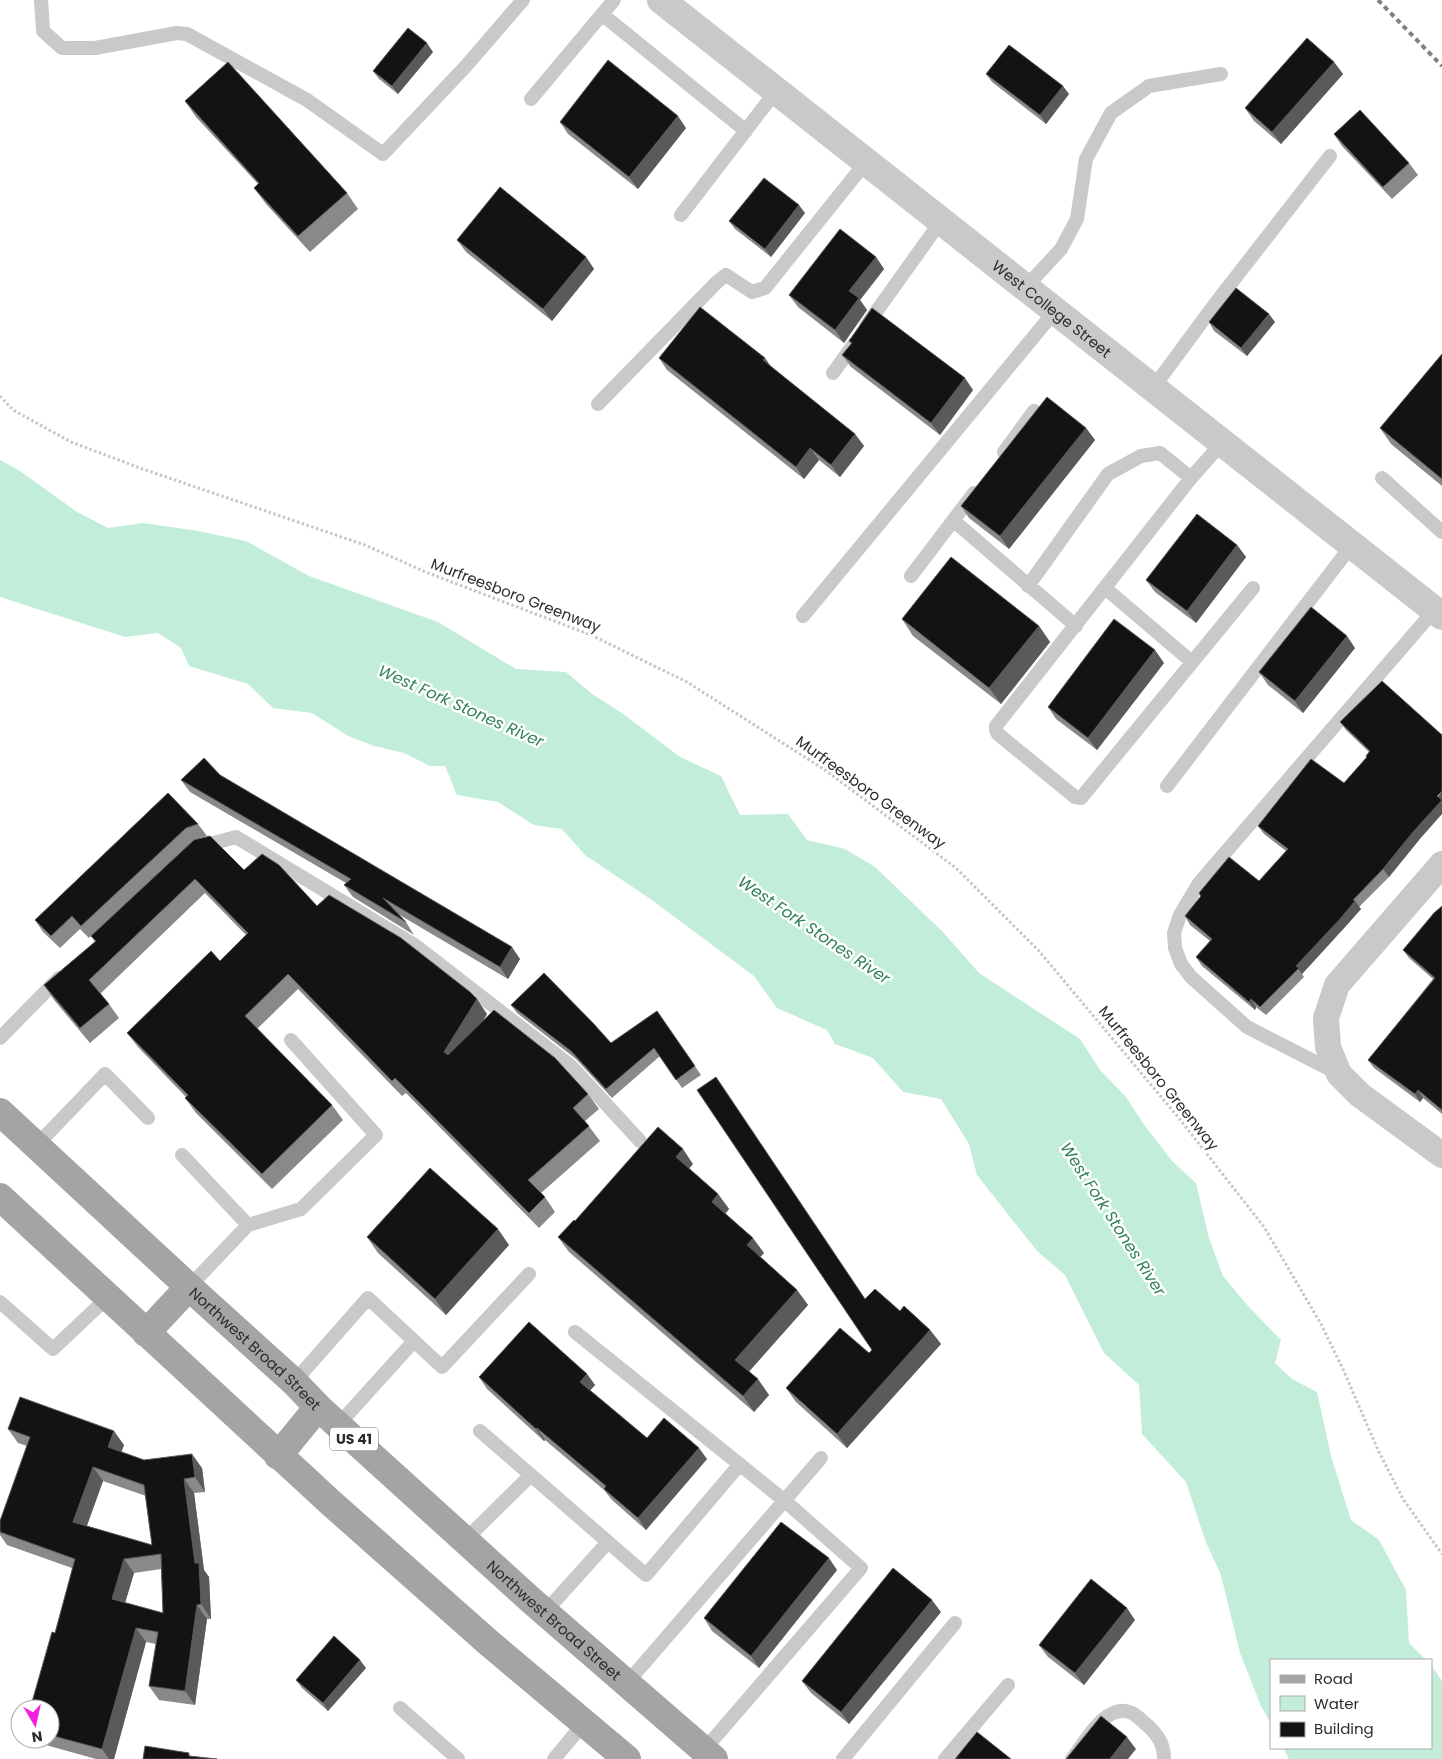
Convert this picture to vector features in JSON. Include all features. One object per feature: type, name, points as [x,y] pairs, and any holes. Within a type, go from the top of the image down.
[{"type":"main road","name":"Northwest Broad Street","points":[[0,1112],[189,1288],[294,1382],[318,1407],[545,1612],[709,1755]]},
{"type":"main road","points":[[2,1203],[108,1298],[278,1456],[489,1643],[627,1759]]},
{"type":"main road","points":[[146,1333],[189,1288]]},
{"type":"main road","points":[[278,1456],[318,1407]]},
{"type":"street","name":"West College Street","points":[[661,0],[1352,545],[1440,609]]},
{"type":"street","points":[[1442,864],[1337,985],[1326,1018],[1328,1047],[1339,1074],[1360,1095],[1442,1155]]},
{"type":"lane","points":[[41,0],[43,31],[62,48],[94,48],[186,34],[307,100],[383,154],[466,66],[523,0]]},
{"type":"lane","points":[[531,99],[614,0]]},
{"type":"lane","points":[[603,15],[746,131]]},
{"type":"lane","points":[[1025,288],[1061,249],[1077,219],[1086,159],[1110,113],[1149,86],[1222,74]]},
{"type":"lane","points":[[681,215],[776,91]]},
{"type":"lane","points":[[1153,388],[1218,300],[1330,156]]},
{"type":"lane","points":[[598,404],[716,282],[726,275],[752,292],[765,288],[866,162]]},
{"type":"lane","points":[[833,374],[941,221]]},
{"type":"lane","points":[[803,616],[1055,311]]},
{"type":"lane","points":[[994,466],[1034,411]]},
{"type":"lane","points":[[1222,443],[1192,478],[996,726],[998,734],[1075,796],[1081,798],[1253,588]]},
{"type":"lane","points":[[1028,586],[1108,474],[1141,456],[1160,453],[1192,478]]},
{"type":"lane","points":[[1382,478],[1442,532]]},
{"type":"lane","points":[[911,576],[954,522],[982,482]]},
{"type":"lane","points":[[954,522],[1076,626]]},
{"type":"lane","points":[[1167,786],[1352,545]]},
{"type":"lane","points":[[1106,588],[1192,662]]},
{"type":"lane","points":[[1339,1074],[1247,1027],[1191,977],[1181,964],[1175,948],[1174,933],[1180,914],[1199,883],[1440,609]]},
{"type":"lane","points":[[186,860],[200,847],[236,837],[416,946],[571,1066],[640,1141]]},
{"type":"lane","points":[[0,1038],[66,971]]},
{"type":"lane","points":[[189,1288],[248,1225],[301,1210],[376,1135],[291,1040]]},
{"type":"lane","points":[[36,1146],[106,1074],[148,1118]]},
{"type":"lane","points":[[182,1155],[248,1225]]},
{"type":"lane","points":[[294,1382],[368,1298],[442,1367],[529,1274]]},
{"type":"lane","points":[[0,1302],[53,1349],[108,1298]]},
{"type":"lane","points":[[575,1332],[791,1505],[861,1568],[709,1755]]},
{"type":"lane","points":[[338,1425],[414,1342]]},
{"type":"lane","points":[[480,1431],[646,1575],[740,1464]]},
{"type":"lane","points":[[627,1683],[791,1505],[822,1458]]},
{"type":"lane","points":[[465,1540],[530,1475]]},
{"type":"lane","points":[[545,1612],[608,1542]]},
{"type":"lane","points":[[843,1759],[956,1623]]},
{"type":"lane","points":[[945,1759],[1008,1685]]},
{"type":"lane","points":[[400,1708],[458,1759]]},
{"type":"lane","points":[[1072,1759],[1104,1717],[1115,1712],[1125,1711],[1134,1714],[1158,1736],[1164,1759]]},
{"type":"lane","points":[[554,1759],[584,1723]]},
{"type":"path","name":"Murfreesboro Greenway","points":[[0,396],[13,410],[71,442],[140,468],[365,545],[428,573],[591,635],[687,682],[825,770],[956,868],[1039,951],[1178,1116],[1264,1227],[1325,1333],[1378,1450],[1403,1499],[1442,1554]]},
{"type":"water","name":"West Fork Stones River","points":[[0,460],[20,471],[77,512],[108,528],[143,523],[198,531],[246,541],[309,576],[438,622],[516,669],[566,672],[592,694],[622,713],[680,757],[721,776],[740,815],[788,814],[807,840],[845,849],[875,867],[943,932],[979,973],[1080,1039],[1100,1070],[1126,1097],[1145,1126],[1173,1162],[1196,1183],[1209,1238],[1223,1276],[1248,1306],[1281,1340],[1275,1363],[1292,1379],[1317,1392],[1331,1456],[1351,1520],[1379,1540],[1406,1590],[1409,1643],[1425,1659],[1270,1659],[1270,1722],[1261,1706],[1240,1653],[1221,1575],[1205,1540],[1186,1482],[1142,1434],[1139,1385],[1104,1353],[1065,1275],[1037,1251],[977,1175],[969,1144],[941,1099],[903,1092],[873,1058],[835,1044],[827,1030],[777,1008],[754,976],[649,898],[585,855],[562,829],[534,825],[498,802],[457,795],[445,766],[430,766],[404,753],[374,746],[348,736],[312,713],[273,708],[248,684],[189,666],[181,648],[158,633],[125,637],[0,597]]},
{"type":"water","points":[[1432,1666],[1442,1681],[1442,1759],[1289,1759],[1284,1749],[1432,1749]]},
{"type":"building","points":[[408,28],[427,43],[392,86],[373,71]]},
{"type":"building","points":[[1307,38],[1334,62],[1272,132],[1245,108]]},
{"type":"building","points":[[1009,45],[1063,86],[1040,115],[986,74]]},
{"type":"building","points":[[608,60],[678,116],[629,177],[560,122]]},
{"type":"building","points":[[228,62],[347,193],[298,236],[254,188],[259,183],[185,101]]},
{"type":"building","points":[[1360,110],[1409,163],[1383,187],[1334,134]]},
{"type":"building","points":[[764,178],[799,205],[765,249],[729,221]]},
{"type":"building","points":[[500,187],[586,257],[543,309],[457,240]]},
{"type":"building","points":[[840,229],[876,257],[849,291],[859,298],[835,330],[789,295]]},
{"type":"building","points":[[1236,288],[1269,314],[1241,348],[1209,322]]},
{"type":"building","points":[[700,307],[765,358],[763,360],[855,434],[831,465],[810,448],[796,467],[659,358]]},
{"type":"building","points":[[872,308],[965,378],[931,423],[842,355],[852,343],[849,341]]},
{"type":"building","points":[[1442,354],[1442,479],[1380,428]]},
{"type":"building","points":[[1047,397],[1086,428],[1000,536],[961,506]]},
{"type":"building","points":[[1197,514],[1237,545],[1187,611],[1146,580]]},
{"type":"building","points":[[951,557],[1039,626],[989,688],[902,619]]},
{"type":"building","points":[[1311,607],[1347,636],[1295,701],[1259,672]]},
{"type":"building","points":[[1114,619],[1155,650],[1088,738],[1048,707]]},
{"type":"building","points":[[1382,681],[1442,735],[1442,791],[1437,796],[1442,800],[1383,869],[1353,900],[1355,901],[1340,919],[1296,966],[1299,968],[1260,1007],[1251,999],[1249,1002],[1196,957],[1212,939],[1185,916],[1201,896],[1199,893],[1229,857],[1259,881],[1288,849],[1258,826],[1311,759],[1344,783],[1367,757],[1370,751],[1340,722]]},
{"type":"building","points":[[204,758],[220,775],[512,947],[500,967],[383,898],[406,922],[344,885],[351,879],[181,780]]},
{"type":"building","points":[[168,793],[198,824],[186,828],[81,926],[72,916],[51,936],[35,920]]},
{"type":"building","points":[[210,836],[244,870],[262,854],[279,865],[317,906],[329,895],[401,938],[470,992],[477,999],[444,1052],[448,1055],[494,1010],[555,1058],[588,1094],[573,1108],[589,1126],[528,1180],[545,1197],[529,1213],[395,1078],[392,1081],[288,974],[245,1016],[332,1105],[262,1174],[185,1098],[188,1095],[127,1033],[211,951],[220,961],[248,933],[195,879],[89,980],[109,1004],[80,1028],[44,985],[96,941],[91,936],[194,840]]},
{"type":"building","points":[[1442,906],[1442,1110],[1418,1090],[1415,1094],[1368,1060],[1435,978],[1403,950]]},
{"type":"building","points":[[544,973],[611,1043],[657,1011],[695,1066],[676,1080],[654,1048],[606,1089],[571,1051],[511,1005]]},
{"type":"building","points":[[716,1077],[865,1299],[875,1289],[900,1311],[904,1306],[930,1330],[837,1434],[786,1388],[840,1328],[869,1353],[872,1350],[697,1090]]},
{"type":"building","points":[[658,1127],[683,1149],[676,1157],[718,1194],[712,1202],[753,1238],[747,1245],[797,1290],[735,1360],[758,1379],[743,1396],[558,1237],[575,1221]]},
{"type":"building","points":[[430,1168],[498,1229],[435,1299],[367,1237]]},
{"type":"building","points":[[529,1322],[587,1374],[580,1382],[647,1438],[664,1418],[699,1448],[638,1518],[604,1489],[606,1486],[536,1429],[479,1377]]},
{"type":"building","points":[[20,1397],[114,1431],[108,1447],[144,1460],[192,1454],[195,1477],[184,1479],[195,1563],[199,1563],[201,1604],[197,1605],[185,1691],[149,1686],[158,1632],[136,1628],[102,1749],[60,1738],[60,1699],[33,1699],[52,1632],[55,1633],[75,1559],[0,1532],[0,1521],[30,1437],[8,1429]],"holes":[[[93,1467],[144,1485],[152,1545],[73,1522]],[[161,1554],[163,1613],[112,1599],[124,1559]]]},
{"type":"building","points":[[781,1522],[829,1558],[751,1656],[704,1618]]},
{"type":"building","points":[[893,1568],[932,1600],[841,1712],[802,1681]]},
{"type":"building","points":[[1091,1579],[1127,1608],[1075,1673],[1039,1645]]},
{"type":"building","points":[[334,1636],[360,1660],[323,1703],[296,1680]]},
{"type":"building","points":[[1101,1716],[1127,1737],[1110,1759],[1066,1759]]},
{"type":"building","points":[[977,1732],[1011,1759],[955,1759]]},
{"type":"building","points":[[145,1746],[189,1753],[189,1756],[217,1759],[143,1759]]},
{"type":"railway","points":[[1378,0],[1442,66]]}]
